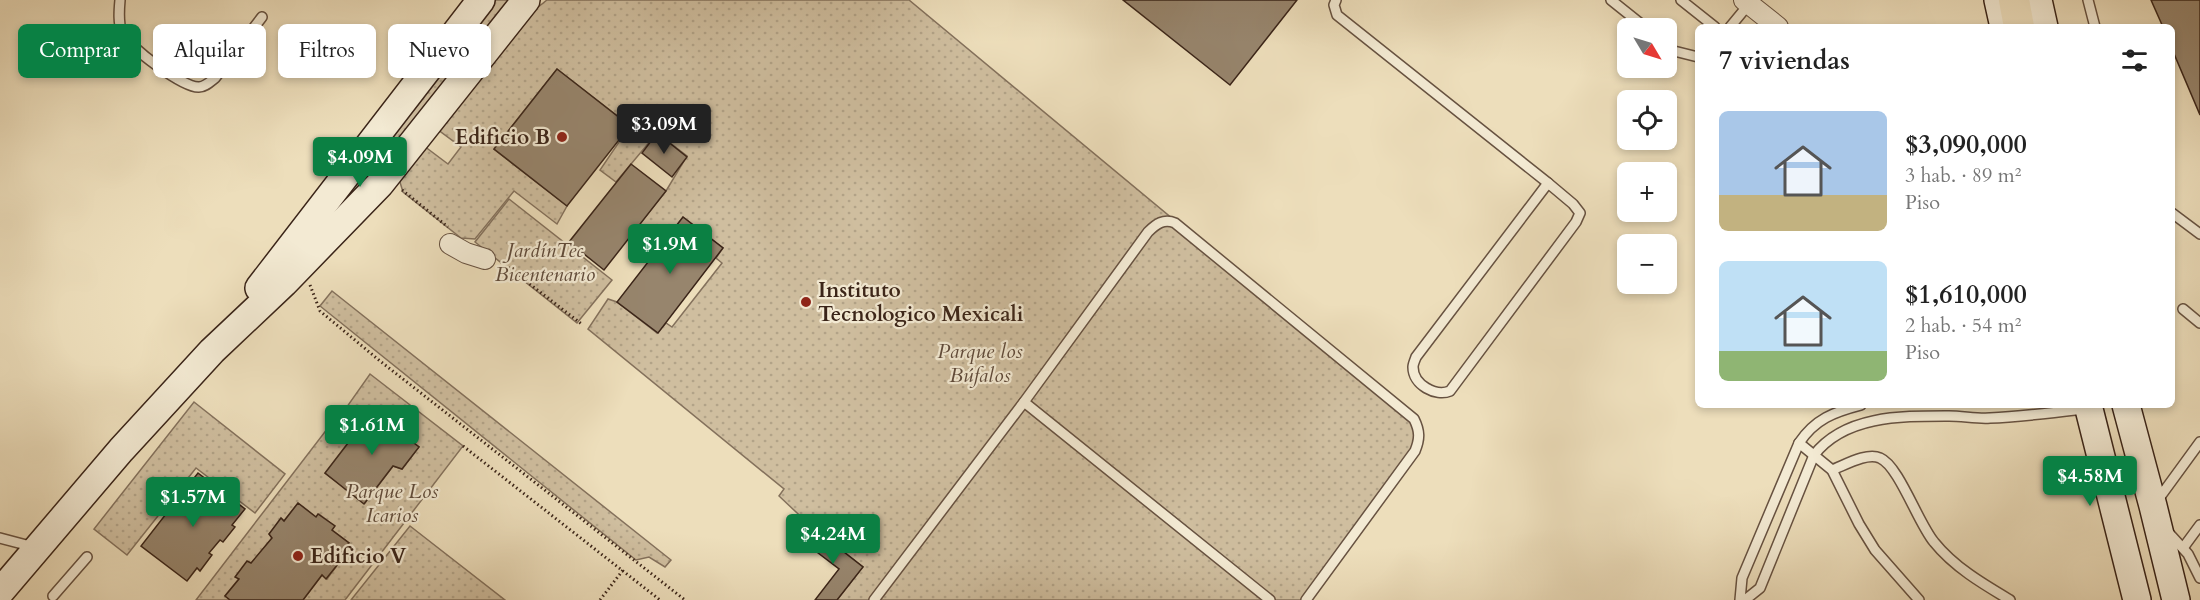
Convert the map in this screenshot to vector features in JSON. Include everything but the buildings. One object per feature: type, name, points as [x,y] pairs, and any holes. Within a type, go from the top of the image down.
[{"type":"main road","points":[[2014,0],[2018,24]]},
{"type":"street","points":[[212,351],[482,0]]},
{"type":"street","points":[[0,592],[121,450],[212,351],[395,179],[526,0]]},
{"type":"street","points":[[1998,0],[2003,24]]},
{"type":"street","points":[[2038,0],[2043,24]]},
{"type":"street","points":[[1747,2],[1774,24]]},
{"type":"street","points":[[363,152],[368,165],[395,179]]},
{"type":"street","points":[[451,238],[466,253],[489,257]]},
{"type":"street","points":[[2089,408],[2137,600]]},
{"type":"street","points":[[2127,408],[2175,600]]},
{"type":"lane","points":[[120,0],[119,17],[121,30],[126,39],[158,66],[184,82],[199,87],[215,78],[262,17]]},
{"type":"lane","points":[[1336,0],[1334,4],[1337,15],[1548,183],[1574,204],[1580,213],[1576,222],[1450,391],[1444,394],[1433,393],[1417,379],[1413,368],[1416,357],[1548,183]]},
{"type":"lane","points":[[1611,0],[1634,18]]},
{"type":"lane","points":[[1681,0],[1711,24]]},
{"type":"lane","points":[[2088,0],[2094,24]]},
{"type":"lane","points":[[1732,24],[1747,2]]},
{"type":"lane","points":[[1677,52],[1695,56]]},
{"type":"lane","points":[[2175,215],[2200,234]]},
{"type":"lane","points":[[874,600],[1024,402],[1148,232],[1162,221],[1168,220],[1175,223],[1414,419],[1420,434],[1415,451],[1306,600]]},
{"type":"lane","points":[[2183,309],[2200,323]]},
{"type":"lane","points":[[1024,402],[1270,600]]},
{"type":"lane","points":[[1742,600],[1742,578],[1799,443],[1808,430],[1824,418],[1852,408]]},
{"type":"lane","points":[[1742,600],[1760,588],[1814,454],[1824,441],[1835,434],[1869,422],[1910,417],[1989,418],[2080,408]]},
{"type":"lane","points":[[2200,442],[2155,513],[2182,548],[2200,578]]},
{"type":"lane","points":[[1799,443],[1832,470],[1875,550],[1919,600]]},
{"type":"lane","points":[[1832,470],[1871,455],[1881,458],[1899,480],[1934,541],[1956,564],[1984,585],[2010,600]]},
{"type":"lane","points":[[2182,548],[2200,525]]},
{"type":"lane","points":[[0,538],[36,548]]},
{"type":"lane","points":[[53,596],[87,557]]},
{"type":"path","points":[[395,179],[403,192],[451,238]]},
{"type":"path","points":[[489,257],[583,326]]},
{"type":"path","points":[[309,280],[320,311],[380,361],[685,600]]},
{"type":"path","points":[[463,446],[660,600]]},
{"type":"path","points":[[600,600],[623,570]]},
{"type":"green space","points":[[496,0],[516,0],[491,31],[491,24],[477,24]]},
{"type":"green space","name":"Parque los Búfalos","points":[[547,0],[909,0],[1414,419],[1418,443],[1306,600],[837,600],[863,567],[812,527],[779,496],[784,489],[588,329],[608,299],[617,302],[657,333],[666,323],[672,327],[722,263],[716,258],[723,248],[683,217],[654,255],[630,236],[666,191],[687,156],[657,133],[616,182],[600,170],[630,126],[557,69],[494,149],[567,206],[557,224],[514,191],[475,239],[461,238],[403,192],[399,179],[424,146],[448,164],[461,147],[437,129],[478,78],[491,78],[491,62],[532,12]]},
{"type":"green space","points":[[434,78],[454,78],[387,161],[373,156]]},
{"type":"green space","name":"JardínTec Bicentenario","points":[[509,199],[612,280],[577,323],[475,242]]},
{"type":"green space","points":[[332,291],[671,560],[665,567],[649,557],[636,560],[320,306]]},
{"type":"green space","name":"Parque Los Icarios","points":[[370,374],[463,446],[345,600],[303,600],[322,575],[327,579],[338,564],[335,561],[349,543],[332,530],[334,526],[319,514],[316,517],[298,503],[284,521],[282,519],[269,534],[272,538],[225,596],[230,600],[196,600],[334,420],[354,435],[325,473],[365,503],[393,466],[402,469],[419,447],[410,440],[412,436],[375,408],[353,430],[339,418]]},
{"type":"green space","points":[[194,402],[285,474],[255,513],[196,468],[127,555],[94,529]]},
{"type":"green space","points":[[410,526],[505,600],[351,600]]},
{"type":"place","name":"Edificio B","points":[[562,137]]},
{"type":"place","name":"Instituto Tecnologico Mexicali","points":[[806,302]]},
{"type":"place","name":"Edificio V","points":[[298,556]]}]
